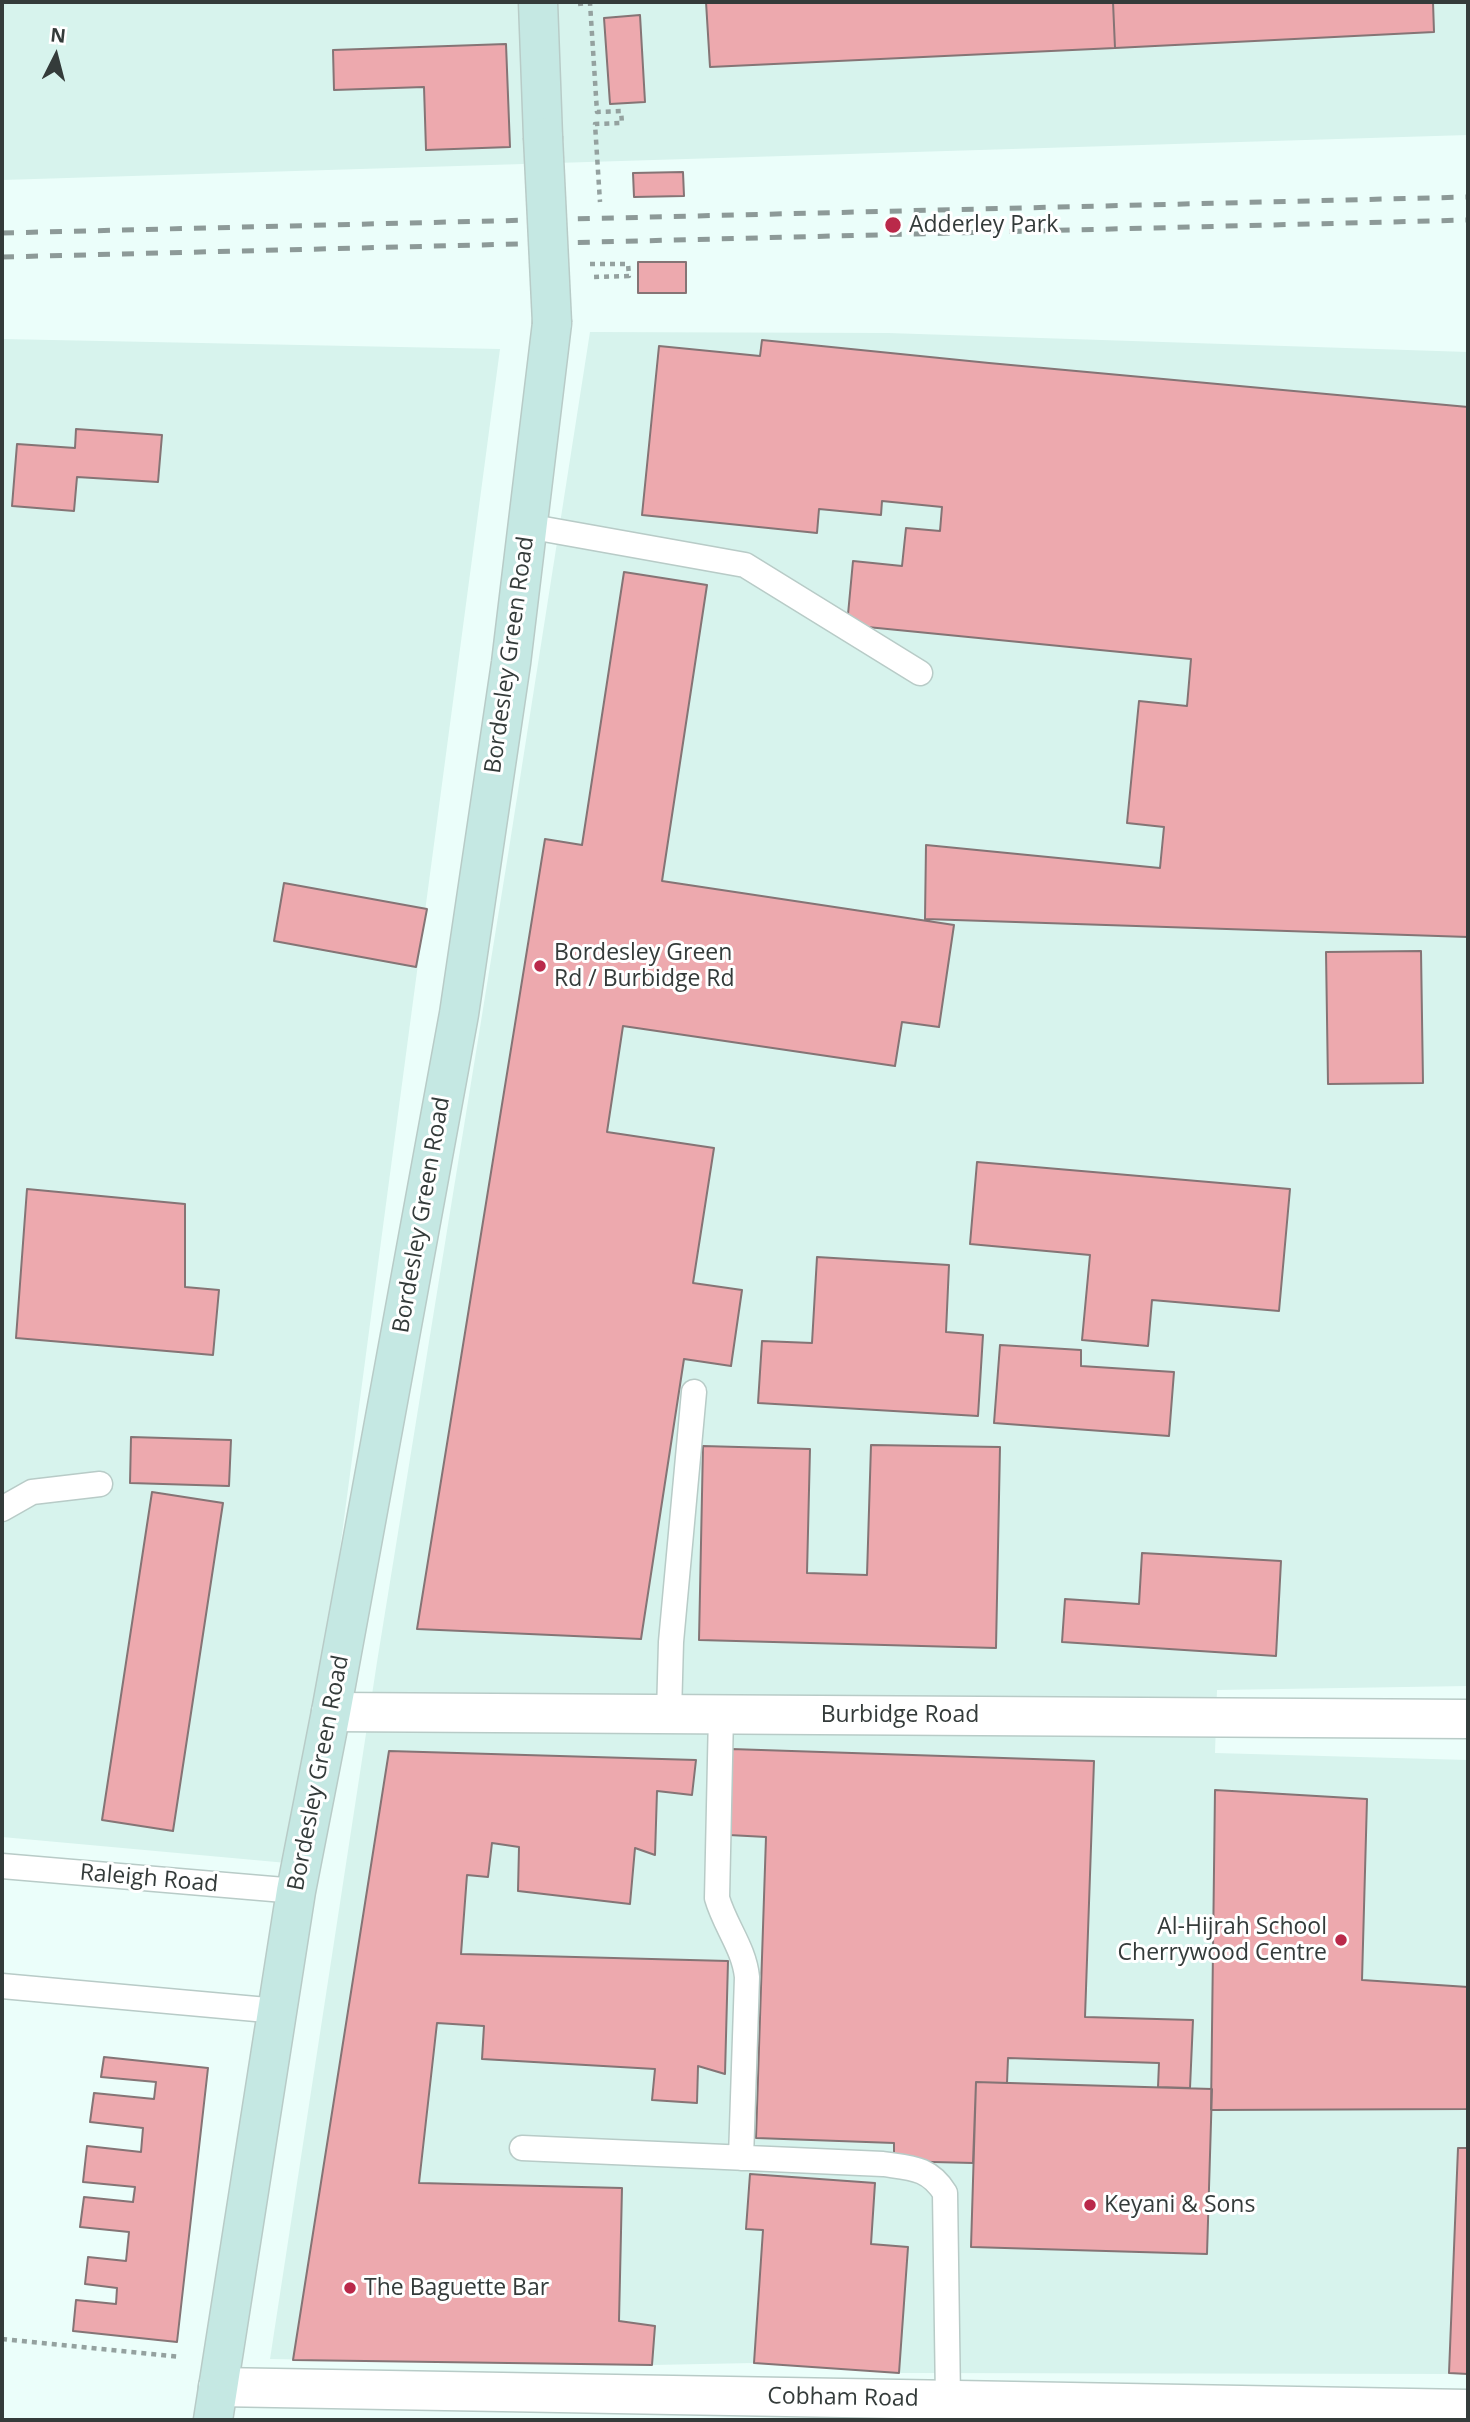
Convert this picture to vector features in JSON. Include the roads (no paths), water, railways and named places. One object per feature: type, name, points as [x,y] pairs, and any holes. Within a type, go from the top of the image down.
[{"type":"main road","name":"Bordesley Green Road","points":[[218,2390],[296,1891],[459,1014],[511,663],[552,323],[539,4]]},
{"type":"street","name":"Burbidge Road","points":[[331,1712],[1468,1719]]},
{"type":"street","name":"Cobham Road","points":[[218,2390],[1468,2409]]},
{"type":"lane","points":[[527,526],[745,565],[920,673]]},
{"type":"lane","points":[[669,1714],[671,1642],[694,1392]]},
{"type":"lane","points":[[2,1508],[32,1492],[100,1484]]},
{"type":"lane","points":[[721,1714],[718,1898],[722,1914],[745,1958],[747,1977],[741,2158]]},
{"type":"lane","name":"Raleigh Road","points":[[2,1866],[296,1891]]},
{"type":"lane","points":[[2,1986],[278,2011]]},
{"type":"lane","points":[[522,2148],[883,2164],[923,2170],[937,2180],[945,2193],[948,2400]]},
{"type":"railway","points":[[2,233],[1468,197]]},
{"type":"railway","points":[[2,257],[1468,220]]},
{"type":"place","name":"Adderley Park","points":[[893,225]]},
{"type":"place","name":"Bordesley Green Rd / Burbidge Rd","points":[[540,966]]},
{"type":"place","name":"Al-Hijrah School Cherrywood Centre","points":[[1341,1940]]},
{"type":"place","name":"Keyani & Sons","points":[[1090,2205]]},
{"type":"place","name":"The Baguette Bar","points":[[350,2288]]}]
